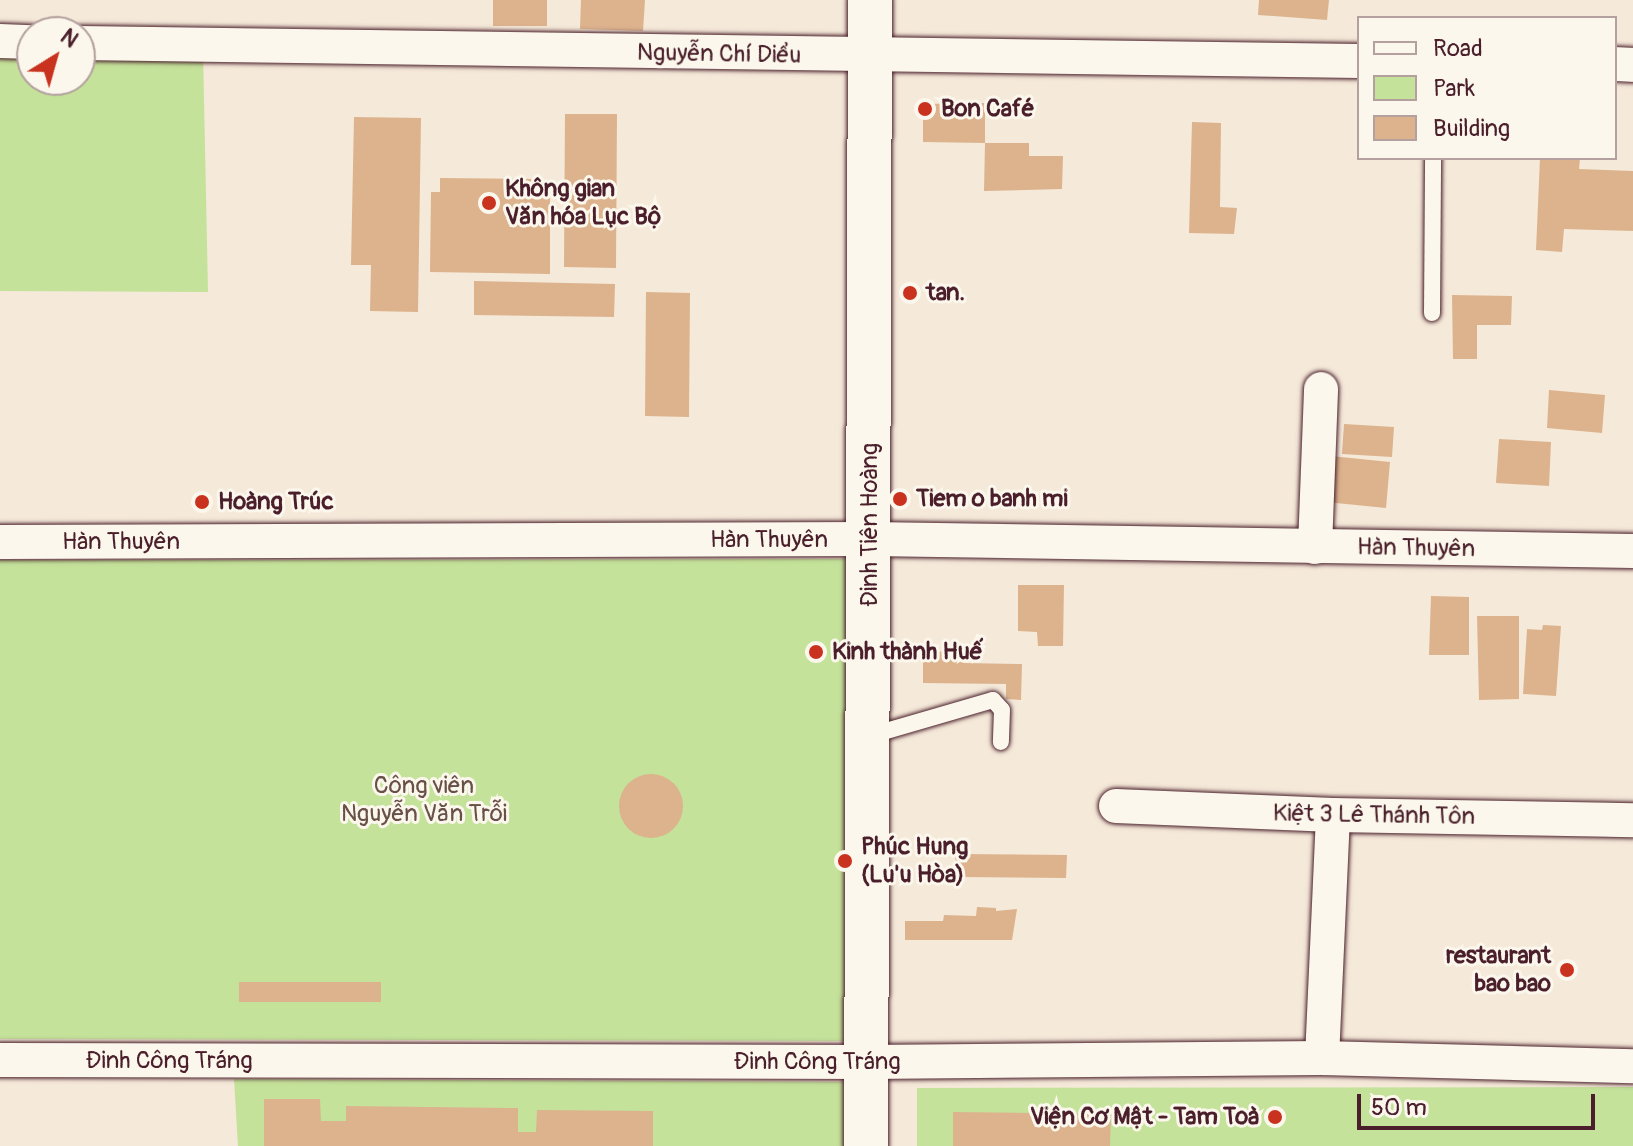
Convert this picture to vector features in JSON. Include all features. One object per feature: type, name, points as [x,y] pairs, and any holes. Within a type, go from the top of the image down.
[{"type":"main road","name":"Đinh Tiên Hoàng","points":[[866,1146],[870,0]]},
{"type":"street","name":"Nguyễn Chí Diểu","points":[[96,43],[1357,61]]},
{"type":"street","points":[[1315,547],[1321,389]]},
{"type":"street","name":"Hàn Thuyên","points":[[0,542],[870,539],[1633,551]]},
{"type":"street","name":"Kiệt 3 Lê Thánh Tôn","points":[[1116,806],[1333,815],[1633,820]]},
{"type":"street","points":[[1322,1058],[1333,815]]},
{"type":"street","name":"Đinh Công Tráng","points":[[0,1060],[868,1062],[1322,1058],[1633,1066]]},
{"type":"lane","points":[[1432,313],[1433,160]]},
{"type":"lane","points":[[869,737],[993,700],[1002,710],[1001,742]]},
{"type":"green space","points":[[0,50],[16,50],[16,96],[96,96],[96,51],[203,51],[208,292],[0,291]]},
{"type":"green space","name":"Công viên Nguyễn Văn Trỗi","points":[[849,559],[845,1041],[0,1039],[0,560]]},
{"type":"green space","points":[[234,1079],[847,1082],[846,1146],[238,1146]]},
{"type":"green space","name":"Viện Cơ Mật - Tam Toà","points":[[1633,1087],[1633,1146],[917,1146],[917,1088]]},
{"type":"building","points":[[493,0],[547,0],[547,26],[493,26]]},
{"type":"building","points":[[581,0],[645,0],[643,31],[580,29]]},
{"type":"building","points":[[1259,0],[1329,0],[1327,20],[1258,15]]},
{"type":"building","points":[[985,103],[985,143],[923,142],[923,104]]},
{"type":"building","points":[[565,114],[617,114],[616,268],[564,267]]},
{"type":"building","points":[[354,117],[421,118],[418,312],[370,311],[371,265],[351,265]]},
{"type":"building","points":[[1192,122],[1221,123],[1220,207],[1237,208],[1234,234],[1189,233]]},
{"type":"building","points":[[985,143],[1029,143],[1029,156],[1063,156],[1062,189],[984,191]]},
{"type":"building","points":[[1540,160],[1580,160],[1579,169],[1633,171],[1633,231],[1564,229],[1562,252],[1536,250]]},
{"type":"building","points":[[440,178],[532,179],[532,194],[550,194],[550,274],[430,272],[431,192],[440,192]]},
{"type":"building","points":[[474,281],[615,284],[614,317],[474,315]]},
{"type":"building","points":[[646,292],[690,293],[689,417],[645,416]]},
{"type":"building","points":[[1452,295],[1512,296],[1511,325],[1477,325],[1477,359],[1453,359]]},
{"type":"building","points":[[1549,390],[1605,395],[1602,433],[1547,428]]},
{"type":"building","points":[[1344,424],[1394,427],[1392,457],[1342,454]]},
{"type":"building","points":[[1499,439],[1551,442],[1549,486],[1496,483]]},
{"type":"building","points":[[1331,456],[1390,462],[1386,508],[1326,502]]},
{"type":"building","points":[[1018,585],[1064,585],[1063,646],[1038,646],[1037,632],[1018,631]]},
{"type":"building","points":[[1431,596],[1469,597],[1469,655],[1429,655]]},
{"type":"building","points":[[1477,616],[1519,616],[1519,699],[1479,700]]},
{"type":"building","points":[[1543,625],[1561,626],[1556,696],[1523,694],[1527,629],[1542,630]]},
{"type":"building","points":[[923,651],[962,652],[963,663],[1022,664],[1021,700],[1006,699],[1006,684],[923,683]]},
{"type":"building","points":[[651,774],[663,776],[674,783],[681,794],[681,818],[674,829],[663,836],[651,838],[639,836],[628,829],[621,818],[619,806],[621,794],[628,783],[639,776]]},
{"type":"building","points":[[955,854],[1067,855],[1066,878],[957,877]]},
{"type":"building","points":[[977,907],[996,908],[996,911],[1017,909],[1012,940],[905,940],[905,921],[943,921],[944,915],[976,916]]},
{"type":"building","points":[[239,982],[381,982],[381,1002],[239,1002]]},
{"type":"building","points":[[264,1099],[320,1099],[321,1121],[346,1121],[346,1106],[518,1108],[518,1132],[536,1132],[537,1110],[653,1111],[653,1146],[264,1146]]},
{"type":"building","points":[[953,1112],[1111,1114],[1110,1146],[953,1146]]},
{"type":"place","name":"Bon Café","points":[[925,109]]},
{"type":"place","name":"Không gian Văn hóa Lục Bộ","points":[[489,203]]},
{"type":"place","name":"tan.","points":[[910,293]]},
{"type":"place","name":"Tiem o banh mi","points":[[900,499]]},
{"type":"place","name":"Hoàng Trúc","points":[[202,502]]},
{"type":"place","name":"Kinh thành Huế","points":[[816,652]]},
{"type":"place","name":"Phúc Hung (Lu'u Hòa)","points":[[845,861]]},
{"type":"place","name":"restaurant bao bao","points":[[1567,970]]},
{"type":"place","name":"Viện Cơ Mật - Tam Toà","points":[[1275,1117]]}]
